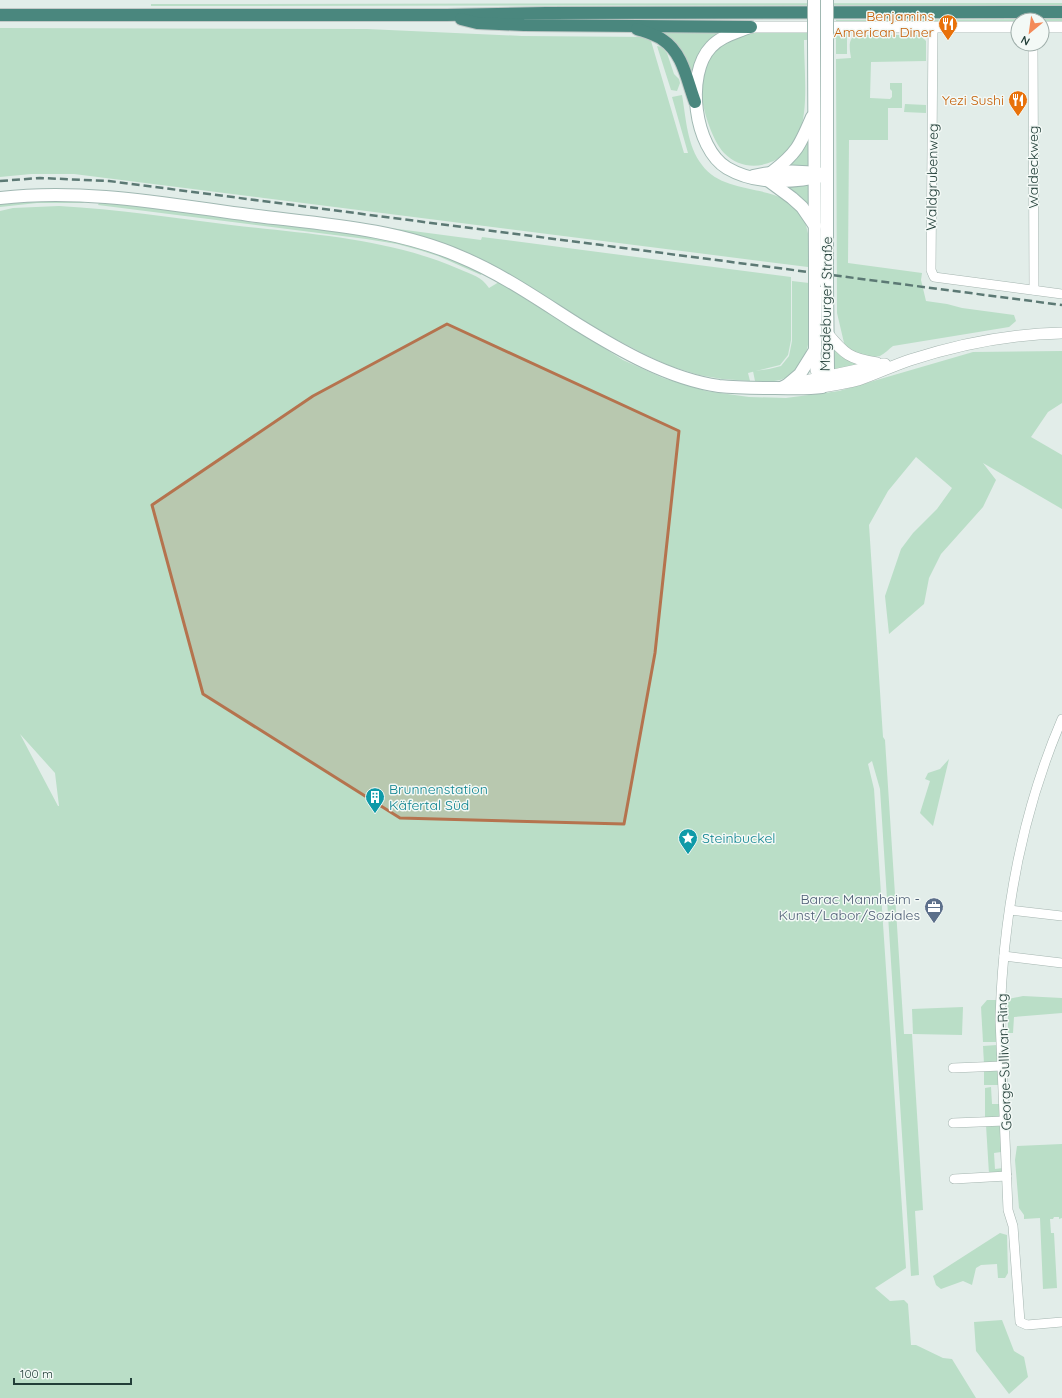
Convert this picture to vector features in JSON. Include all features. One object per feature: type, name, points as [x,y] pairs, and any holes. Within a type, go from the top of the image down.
[{"type":"highway","points":[[0,14],[447,15],[554,13],[1062,12]]},
{"type":"highway","points":[[447,15],[477,23],[524,25],[751,27]]},
{"type":"highway","points":[[628,26],[652,34],[669,44],[677,54],[695,102]]},
{"type":"main road","name":"Magdeburger Straße","points":[[814,0],[815,350]]},
{"type":"main road","name":"Magdeburger Straße","points":[[822,380],[828,370],[827,0]]},
{"type":"main road","points":[[751,27],[723,38],[711,47],[703,59],[699,71],[695,102],[703,138],[712,155],[726,167],[750,177],[770,176],[802,170],[814,175],[827,175]]},
{"type":"main road","points":[[770,176],[786,162],[801,143],[814,110]]},
{"type":"main road","points":[[770,176],[802,207],[815,226]]},
{"type":"main road","points":[[0,198],[24,195],[86,195],[310,223],[369,231],[405,238],[456,254],[494,273],[615,346],[651,365],[684,377],[717,386],[755,388],[784,386],[795,390],[822,380]]},
{"type":"main road","points":[[784,386],[800,374],[815,350]]},
{"type":"street","points":[[751,27],[1010,28]]},
{"type":"street","points":[[1050,27],[1062,28]]},
{"type":"street","name":"Waldgrubenweg","points":[[933,28],[931,270],[934,277],[1034,290]]},
{"type":"street","name":"Waldeckweg","points":[[1032,52],[1034,290]]},
{"type":"street","points":[[1034,290],[1062,294]]},
{"type":"street","points":[[828,333],[839,348],[846,354],[863,361],[883,364]]},
{"type":"street","points":[[822,380],[858,380],[910,360],[989,339],[1062,333]]},
{"type":"street","name":"Magdeburger Straße","points":[[815,350],[816,370],[822,380]]},
{"type":"street","points":[[822,380],[883,364],[910,360]]},
{"type":"street","name":"George-Sullivan-Ring","points":[[1062,719],[1046,763],[1024,834],[1014,879],[1004,956],[1000,1019],[1008,1210],[1013,1226],[1020,1322],[1027,1325],[1062,1322]]},
{"type":"street","points":[[1010,910],[1062,916]]},
{"type":"street","points":[[1004,956],[1062,963]]},
{"type":"street","points":[[952,1068],[1002,1066]]},
{"type":"street","points":[[953,1123],[1005,1121]]},
{"type":"street","points":[[954,1179],[1007,1176]]},
{"type":"highlighted area","points":[[447,324],[679,431],[655,653],[624,824],[400,818],[203,694],[152,505],[313,396]]},
{"type":"green space","points":[[1062,3],[1062,5],[151,6],[151,4]]},
{"type":"green space","points":[[1010,19],[1010,22],[836,22],[836,20]]},
{"type":"green space","points":[[1050,19],[1062,19],[1062,22],[1050,22]]},
{"type":"green space","points":[[0,28],[367,29],[522,36],[648,37],[651,41],[684,153],[688,153],[672,97],[682,95],[686,122],[693,149],[702,165],[712,175],[725,182],[782,198],[794,205],[803,216],[809,237],[808,267],[74,174],[31,174],[0,177]]},
{"type":"green space","points":[[730,28],[720,35],[694,85],[653,29]]},
{"type":"green space","points":[[753,33],[847,33],[847,54],[836,54],[836,39],[804,40],[805,101],[799,134],[786,153],[766,164],[756,166],[745,165],[734,161],[724,153],[719,146],[713,136],[705,113],[701,89],[702,69],[714,48],[738,35]]},
{"type":"green space","points":[[856,35],[920,35],[926,41],[926,61],[871,62],[870,98],[890,99],[892,97],[892,91],[890,89],[890,83],[902,83],[902,108],[888,108],[888,140],[849,140],[848,263],[922,273],[921,280],[926,301],[962,308],[1014,315],[1016,321],[1009,327],[893,346],[882,355],[875,357],[861,355],[845,347],[837,313],[836,59],[851,58],[850,42]]},
{"type":"green space","points":[[657,46],[662,47],[667,53],[674,74],[679,79],[680,83],[677,91],[671,90]]},
{"type":"green space","points":[[905,104],[926,105],[926,113],[904,112]]},
{"type":"green space","points":[[809,137],[809,166],[785,167]]},
{"type":"green space","points":[[808,185],[809,207],[782,186]]},
{"type":"green space","points":[[36,200],[82,200],[84,203],[37,203],[0,207],[0,203]]},
{"type":"green space","points":[[100,201],[244,219],[253,223],[262,221],[366,235],[398,241],[439,253],[482,272],[481,275],[438,256],[397,244],[98,205]]},
{"type":"green space","points":[[59,206],[124,211],[347,239],[404,250],[472,274],[483,281],[489,288],[499,282],[623,360],[663,378],[706,391],[749,397],[786,398],[839,391],[973,352],[1062,351],[1062,403],[1048,412],[1031,437],[1062,455],[1062,509],[983,463],[996,480],[983,507],[941,554],[929,578],[924,604],[889,634],[885,596],[901,549],[913,533],[937,509],[952,488],[916,457],[888,491],[869,525],[883,737],[885,740],[904,1034],[912,1034],[923,1210],[915,1211],[919,1275],[911,1276],[880,789],[872,761],[868,764],[874,789],[906,1268],[875,1288],[890,1301],[904,1300],[908,1304],[911,1345],[916,1345],[943,1358],[952,1359],[976,1398],[0,1398],[0,211],[13,208]],"holes":[[[20,734],[55,773],[59,806]]]},
{"type":"green space","points":[[330,220],[481,240],[482,237],[791,277],[791,340],[788,355],[780,365],[748,373],[750,381],[722,379],[699,375],[670,366],[646,355],[606,334],[495,269]]},
{"type":"green space","points":[[792,281],[809,283],[810,324],[806,352],[801,364],[792,373],[780,380],[755,381],[753,371],[781,366],[789,356],[792,341]]},
{"type":"green space","points":[[832,344],[862,364],[833,373]]},
{"type":"green space","points":[[949,759],[933,826],[920,813],[930,781],[925,779],[928,773],[940,769]]},
{"type":"green space","points":[[1023,996],[1062,998],[1062,1013],[1014,1017],[1013,1033],[1008,1033],[1008,999]]},
{"type":"green space","points":[[987,1000],[996,1000],[997,1042],[983,1042],[981,1007]]},
{"type":"green space","points":[[963,1007],[962,1035],[913,1034],[912,1009]]},
{"type":"green space","points":[[997,1045],[998,1061],[996,1063],[984,1064],[983,1046]]},
{"type":"green space","points":[[995,1070],[998,1072],[998,1085],[984,1085],[984,1071]]},
{"type":"green space","points":[[991,1087],[992,1104],[999,1104],[1000,1118],[985,1118],[985,1088]]},
{"type":"green space","points":[[986,1125],[996,1125],[1001,1129],[1001,1152],[994,1153],[995,1169],[1003,1168],[1002,1172],[989,1174]]},
{"type":"green space","points":[[1062,1144],[1062,1218],[1059,1219],[1059,1217],[1054,1217],[1053,1219],[1050,1219],[1051,1233],[1054,1233],[1057,1288],[1043,1289],[1040,1218],[1024,1219],[1024,1215],[1019,1208],[1015,1160],[1017,1146]]},
{"type":"green space","points":[[1000,1233],[1007,1235],[1008,1273],[1005,1278],[998,1278],[997,1264],[981,1265],[976,1268],[972,1285],[963,1281],[941,1289],[936,1285],[933,1276]]},
{"type":"green space","points":[[1002,1320],[1014,1351],[1024,1357],[1028,1377],[1009,1394],[976,1351],[974,1322]]},
{"type":"railway","points":[[0,181],[40,178],[109,181],[1062,305]]},
{"type":"place","name":"Benjamins American Diner","points":[[948,41]]},
{"type":"place","name":"Yezi Sushi","points":[[1018,117]]},
{"type":"place","name":"Brunnenstation Käfertal Süd","points":[[375,814]]},
{"type":"place","name":"Steinbuckel","points":[[688,855]]},
{"type":"place","name":"Barac Mannheim - Kunst/Labor/Soziales","points":[[934,924]]}]
